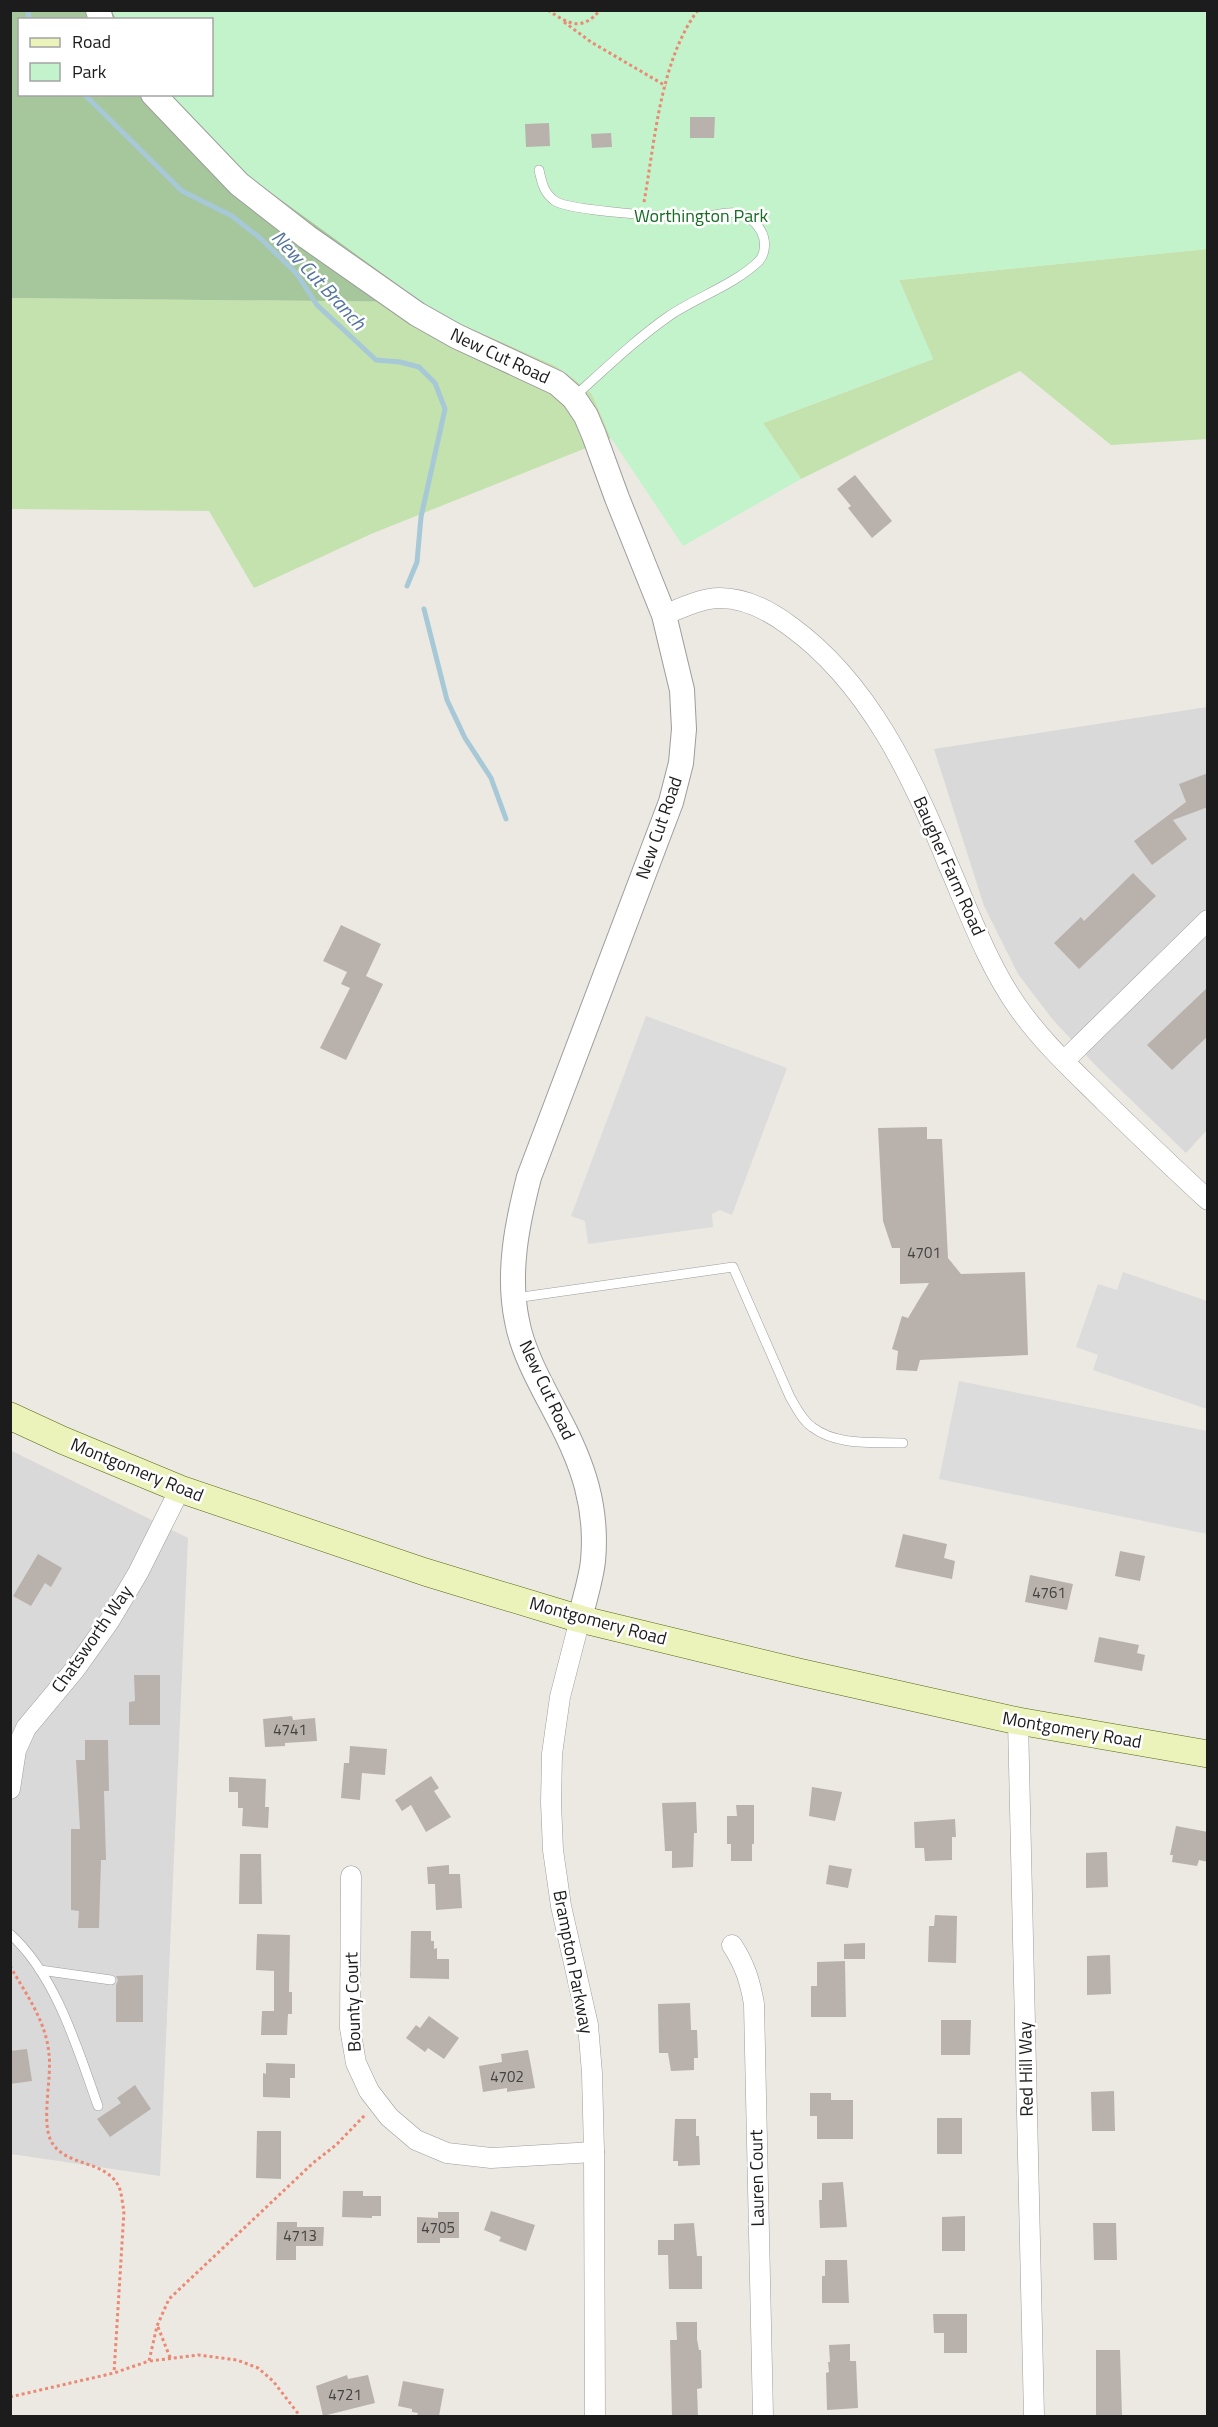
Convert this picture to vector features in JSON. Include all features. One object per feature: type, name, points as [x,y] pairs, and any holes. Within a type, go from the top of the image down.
[{"type":"main road","name":"Montgomery Road","points":[[10,1416],[180,1489],[425,1572],[580,1619],[799,1672],[1018,1721],[1208,1754]]},
{"type":"street","name":"New Cut Road","points":[[155,96],[239,184],[307,237],[417,314],[456,336],[557,383],[574,398],[586,416],[594,435],[664,615],[682,690],[684,729],[681,763],[671,802],[529,1177],[517,1223],[513,1279],[517,1322],[536,1375],[585,1474],[594,1518],[592,1562],[580,1619]]},
{"type":"street","name":"Baugher Farm Road","points":[[664,615],[694,603],[719,598],[746,602],[772,613],[795,629],[837,668],[882,729],[908,775],[993,967],[1017,1006],[1064,1061],[1208,1200]]},
{"type":"street","points":[[1064,1061],[1208,920]]},
{"type":"street","name":"Chatsworth Way","points":[[10,1790],[16,1750],[26,1728],[76,1668],[110,1620],[138,1573],[180,1489]]},
{"type":"street","name":"Brampton Parkway","points":[[580,1619],[560,1697],[552,1754],[551,1803],[553,1850],[561,1906],[588,2025],[594,2152],[595,2416]]},
{"type":"street","name":"Red Hill Way","points":[[1018,1721],[1034,2416]]},
{"type":"street","name":"Bounty Court","points":[[351,1876],[350,2028],[356,2063],[377,2103],[389,2117],[416,2140],[447,2153],[491,2158],[594,2152]]},
{"type":"street","name":"Lauren Court","points":[[732,1945],[745,1964],[754,2004],[762,2416]]},
{"type":"lane","points":[[539,170],[543,189],[557,203],[577,208],[664,217],[702,217],[735,212],[747,217],[758,226],[763,234],[765,247],[760,260],[738,276],[670,315],[629,346],[574,398]]},
{"type":"lane","points":[[515,1298],[733,1267],[790,1397],[810,1427],[838,1440],[903,1443]]},
{"type":"lane","points":[[10,1934],[40,1970],[77,2047],[98,2106]]},
{"type":"lane","points":[[40,1970],[111,1980]]},
{"type":"path","points":[[548,10],[591,42],[666,86]]},
{"type":"path","points":[[564,22],[582,25],[600,10]]},
{"type":"path","points":[[642,213],[666,86],[681,39],[698,10]]},
{"type":"path","points":[[10,1966],[42,2022],[49,2054],[47,2112],[50,2139],[60,2153],[109,2173],[119,2187],[124,2211],[114,2373]]},
{"type":"path","points":[[149,2361],[157,2326],[168,2299],[313,2163],[336,2145],[377,2103]]},
{"type":"path","points":[[157,2326],[171,2360]]},
{"type":"path","points":[[10,2397],[114,2373],[149,2361],[198,2355],[237,2360],[258,2368],[273,2381],[300,2416]]},
{"type":"shaded area","points":[[1207,707],[1207,1130],[1186,1153],[1099,1069],[1053,1020],[1018,974],[984,906],[934,749]]},
{"type":"shaded area","points":[[646,1016],[787,1068],[732,1215],[720,1210],[712,1214],[713,1227],[588,1244],[585,1221],[571,1216]]},
{"type":"shaded area","points":[[1123,1272],[1207,1301],[1207,1409],[1093,1370],[1098,1355],[1076,1347],[1098,1284],[1117,1290]]},
{"type":"shaded area","points":[[959,1381],[1207,1431],[1207,1534],[939,1479]]},
{"type":"shaded area","points":[[10,1450],[188,1538],[160,2176],[11,2154]]},
{"type":"green space","points":[[112,10],[116,18],[18,18],[18,96],[170,96],[247,175],[422,302],[11,298],[11,11]]},
{"type":"green space","name":"Worthington Park","points":[[112,11],[1205,11],[1208,37],[1207,249],[899,280],[933,359],[763,423],[801,479],[683,546],[611,438],[592,394],[556,366],[459,323],[422,302],[247,175],[170,96],[213,96],[213,18],[116,18]]},
{"type":"green space","points":[[1207,249],[1207,439],[1111,445],[1020,371],[801,479],[763,423],[933,359],[899,280]]},
{"type":"green space","points":[[11,298],[422,302],[459,323],[556,366],[573,378],[592,394],[611,438],[371,534],[254,588],[209,511],[11,509]]},
{"type":"building","points":[[690,117],[715,117],[714,138],[690,138]]},
{"type":"building","points":[[549,123],[550,146],[526,147],[525,124]]},
{"type":"building","points":[[611,133],[612,147],[592,148],[591,134]]},
{"type":"building","points":[[855,475],[892,521],[872,538],[848,508],[851,506],[837,489]]},
{"type":"building","points":[[1208,773],[1208,807],[1173,820],[1187,839],[1152,865],[1134,841],[1186,802],[1179,784]]},
{"type":"building","points":[[1133,873],[1156,896],[1079,969],[1054,943],[1081,917],[1084,921]]},
{"type":"building","points":[[341,925],[381,944],[366,976],[383,984],[346,1060],[320,1048],[350,988],[341,984],[347,972],[323,961]]},
{"type":"building","points":[[1208,987],[1208,1036],[1172,1070],[1147,1045]]},
{"type":"building","points":[[927,1127],[927,1139],[942,1139],[948,1258],[961,1274],[1025,1272],[1028,1355],[920,1360],[917,1371],[896,1370],[898,1351],[892,1349],[902,1316],[908,1318],[929,1283],[900,1284],[900,1248],[892,1248],[883,1221],[878,1128]]},
{"type":"building","points":[[903,1534],[947,1544],[944,1558],[955,1561],[952,1579],[895,1567]]},
{"type":"building","points":[[1120,1551],[1145,1556],[1140,1581],[1115,1576]]},
{"type":"building","points":[[38,1554],[62,1568],[51,1587],[45,1583],[31,1606],[13,1596]]},
{"type":"building","points":[[1030,1575],[1073,1584],[1067,1610],[1025,1602]]},
{"type":"building","points":[[1099,1637],[1139,1645],[1137,1653],[1145,1655],[1142,1671],[1094,1662]]},
{"type":"building","points":[[134,1675],[160,1675],[160,1725],[129,1725],[129,1702],[135,1701]]},
{"type":"building","points":[[292,1716],[293,1720],[315,1718],[317,1741],[265,1747],[263,1719]]},
{"type":"building","points":[[85,1740],[108,1740],[109,1791],[104,1791],[106,1860],[101,1860],[99,1928],[78,1928],[79,1911],[71,1910],[71,1829],[80,1829],[76,1760],[85,1760]]},
{"type":"building","points":[[350,1746],[387,1749],[385,1775],[362,1773],[360,1800],[341,1798],[344,1763],[349,1763]]},
{"type":"building","points":[[431,1776],[439,1788],[434,1791],[451,1817],[426,1832],[411,1805],[402,1811],[395,1800]]},
{"type":"building","points":[[229,1777],[266,1779],[265,1807],[269,1807],[268,1828],[242,1826],[243,1808],[238,1808],[238,1792],[229,1792]]},
{"type":"building","points":[[812,1787],[842,1792],[835,1821],[809,1816]]},
{"type":"building","points":[[696,1802],[697,1833],[694,1833],[693,1867],[672,1868],[672,1851],[665,1851],[662,1803]]},
{"type":"building","points":[[736,1805],[754,1805],[752,1861],[731,1861],[731,1844],[727,1844],[727,1816],[737,1816]]},
{"type":"building","points":[[955,1819],[956,1837],[952,1837],[952,1860],[925,1861],[924,1848],[915,1848],[914,1822]]},
{"type":"building","points":[[1176,1826],[1208,1832],[1208,1862],[1199,1860],[1197,1866],[1172,1862],[1173,1855],[1170,1855]]},
{"type":"building","points":[[1107,1852],[1108,1887],[1086,1888],[1086,1853]]},
{"type":"building","points":[[240,1854],[261,1854],[262,1904],[239,1904]]},
{"type":"building","points":[[449,1865],[449,1874],[460,1874],[462,1908],[436,1910],[435,1884],[428,1884],[427,1867]]},
{"type":"building","points":[[829,1865],[852,1869],[848,1888],[826,1884]]},
{"type":"building","points":[[935,1915],[957,1916],[956,1963],[928,1962],[929,1926],[934,1926]]},
{"type":"building","points":[[411,1931],[431,1931],[431,1941],[434,1941],[434,1949],[437,1948],[437,1959],[449,1959],[449,1979],[410,1978]]},
{"type":"building","points":[[257,1934],[290,1935],[289,1992],[292,1992],[292,2014],[288,2014],[287,2035],[261,2035],[262,2011],[274,2011],[274,1971],[256,1970]]},
{"type":"building","points":[[865,1943],[865,1959],[844,1959],[844,1944]]},
{"type":"building","points":[[1110,1955],[1111,1994],[1087,1995],[1087,1956]]},
{"type":"building","points":[[845,1961],[846,2017],[811,2017],[811,1986],[817,1986],[817,1962]]},
{"type":"building","points":[[143,1975],[143,2022],[116,2022],[118,1980],[116,1976]]},
{"type":"building","points":[[690,2003],[691,2030],[697,2030],[698,2058],[694,2058],[694,2070],[671,2071],[668,2053],[659,2053],[658,2004]]},
{"type":"building","points":[[429,2016],[459,2038],[444,2059],[428,2048],[425,2052],[406,2038],[416,2025],[420,2028]]},
{"type":"building","points":[[941,2020],[971,2020],[970,2055],[941,2055]]},
{"type":"building","points":[[27,2049],[32,2081],[10,2084],[10,2051]]},
{"type":"building","points":[[528,2050],[535,2088],[507,2092],[507,2088],[483,2092],[479,2066],[502,2062],[501,2054]]},
{"type":"building","points":[[266,2063],[295,2064],[295,2078],[290,2078],[290,2098],[263,2097],[263,2073],[266,2074]]},
{"type":"building","points":[[135,2085],[151,2109],[110,2137],[97,2119],[121,2103],[117,2098]]},
{"type":"building","points":[[1114,2091],[1115,2131],[1092,2131],[1091,2092]]},
{"type":"building","points":[[810,2093],[831,2093],[831,2100],[853,2100],[853,2139],[817,2139],[817,2116],[810,2116]]},
{"type":"building","points":[[937,2118],[962,2118],[962,2154],[937,2154]]},
{"type":"building","points":[[675,2119],[696,2119],[700,2165],[678,2166],[678,2161],[673,2161]]},
{"type":"building","points":[[257,2131],[281,2131],[281,2179],[256,2178]]},
{"type":"building","points":[[843,2182],[847,2227],[820,2228],[819,2200],[822,2200],[822,2183]]},
{"type":"building","points":[[343,2191],[363,2191],[363,2196],[381,2196],[381,2216],[342,2217]]},
{"type":"building","points":[[491,2211],[535,2225],[526,2251],[499,2241],[501,2237],[484,2230]]},
{"type":"building","points":[[438,2212],[459,2212],[459,2238],[440,2238],[440,2243],[417,2243],[417,2217],[438,2218]]},
{"type":"building","points":[[965,2216],[965,2251],[942,2251],[942,2217]]},
{"type":"building","points":[[277,2222],[297,2222],[297,2227],[324,2227],[323,2246],[296,2246],[296,2260],[276,2260]]},
{"type":"building","points":[[694,2223],[697,2256],[702,2256],[702,2289],[669,2289],[668,2255],[658,2255],[658,2240],[674,2240],[674,2224]]},
{"type":"building","points":[[1093,2223],[1116,2223],[1117,2260],[1094,2260]]},
{"type":"building","points":[[825,2260],[847,2260],[849,2303],[822,2303],[822,2276],[825,2276]]},
{"type":"building","points":[[933,2314],[967,2314],[967,2353],[944,2353],[944,2333],[934,2333]]},
{"type":"building","points":[[676,2322],[697,2322],[697,2339],[699,2350],[701,2350],[702,2388],[697,2389],[698,2416],[672,2416],[670,2340],[677,2340]]},
{"type":"building","points":[[850,2344],[850,2361],[856,2361],[858,2408],[827,2410],[826,2373],[829,2372],[829,2345]]},
{"type":"building","points":[[1096,2350],[1120,2350],[1122,2416],[1096,2416]]},
{"type":"building","points":[[347,2375],[348,2379],[368,2375],[375,2403],[323,2416],[316,2386]]},
{"type":"building","points":[[403,2381],[444,2389],[439,2416],[417,2416],[418,2413],[412,2412],[412,2409],[398,2406]]},
{"type":"waterway","name":"New Cut Branch","points":[[28,10],[29,18]]},
{"type":"waterway","name":"New Cut Branch","points":[[86,96],[182,191],[232,216],[260,238],[296,273],[317,305],[376,360],[400,362],[419,367],[435,383],[445,409],[421,517],[417,562],[407,586]]},
{"type":"waterway","points":[[424,609],[447,700],[465,738],[491,778],[506,819]]}]
